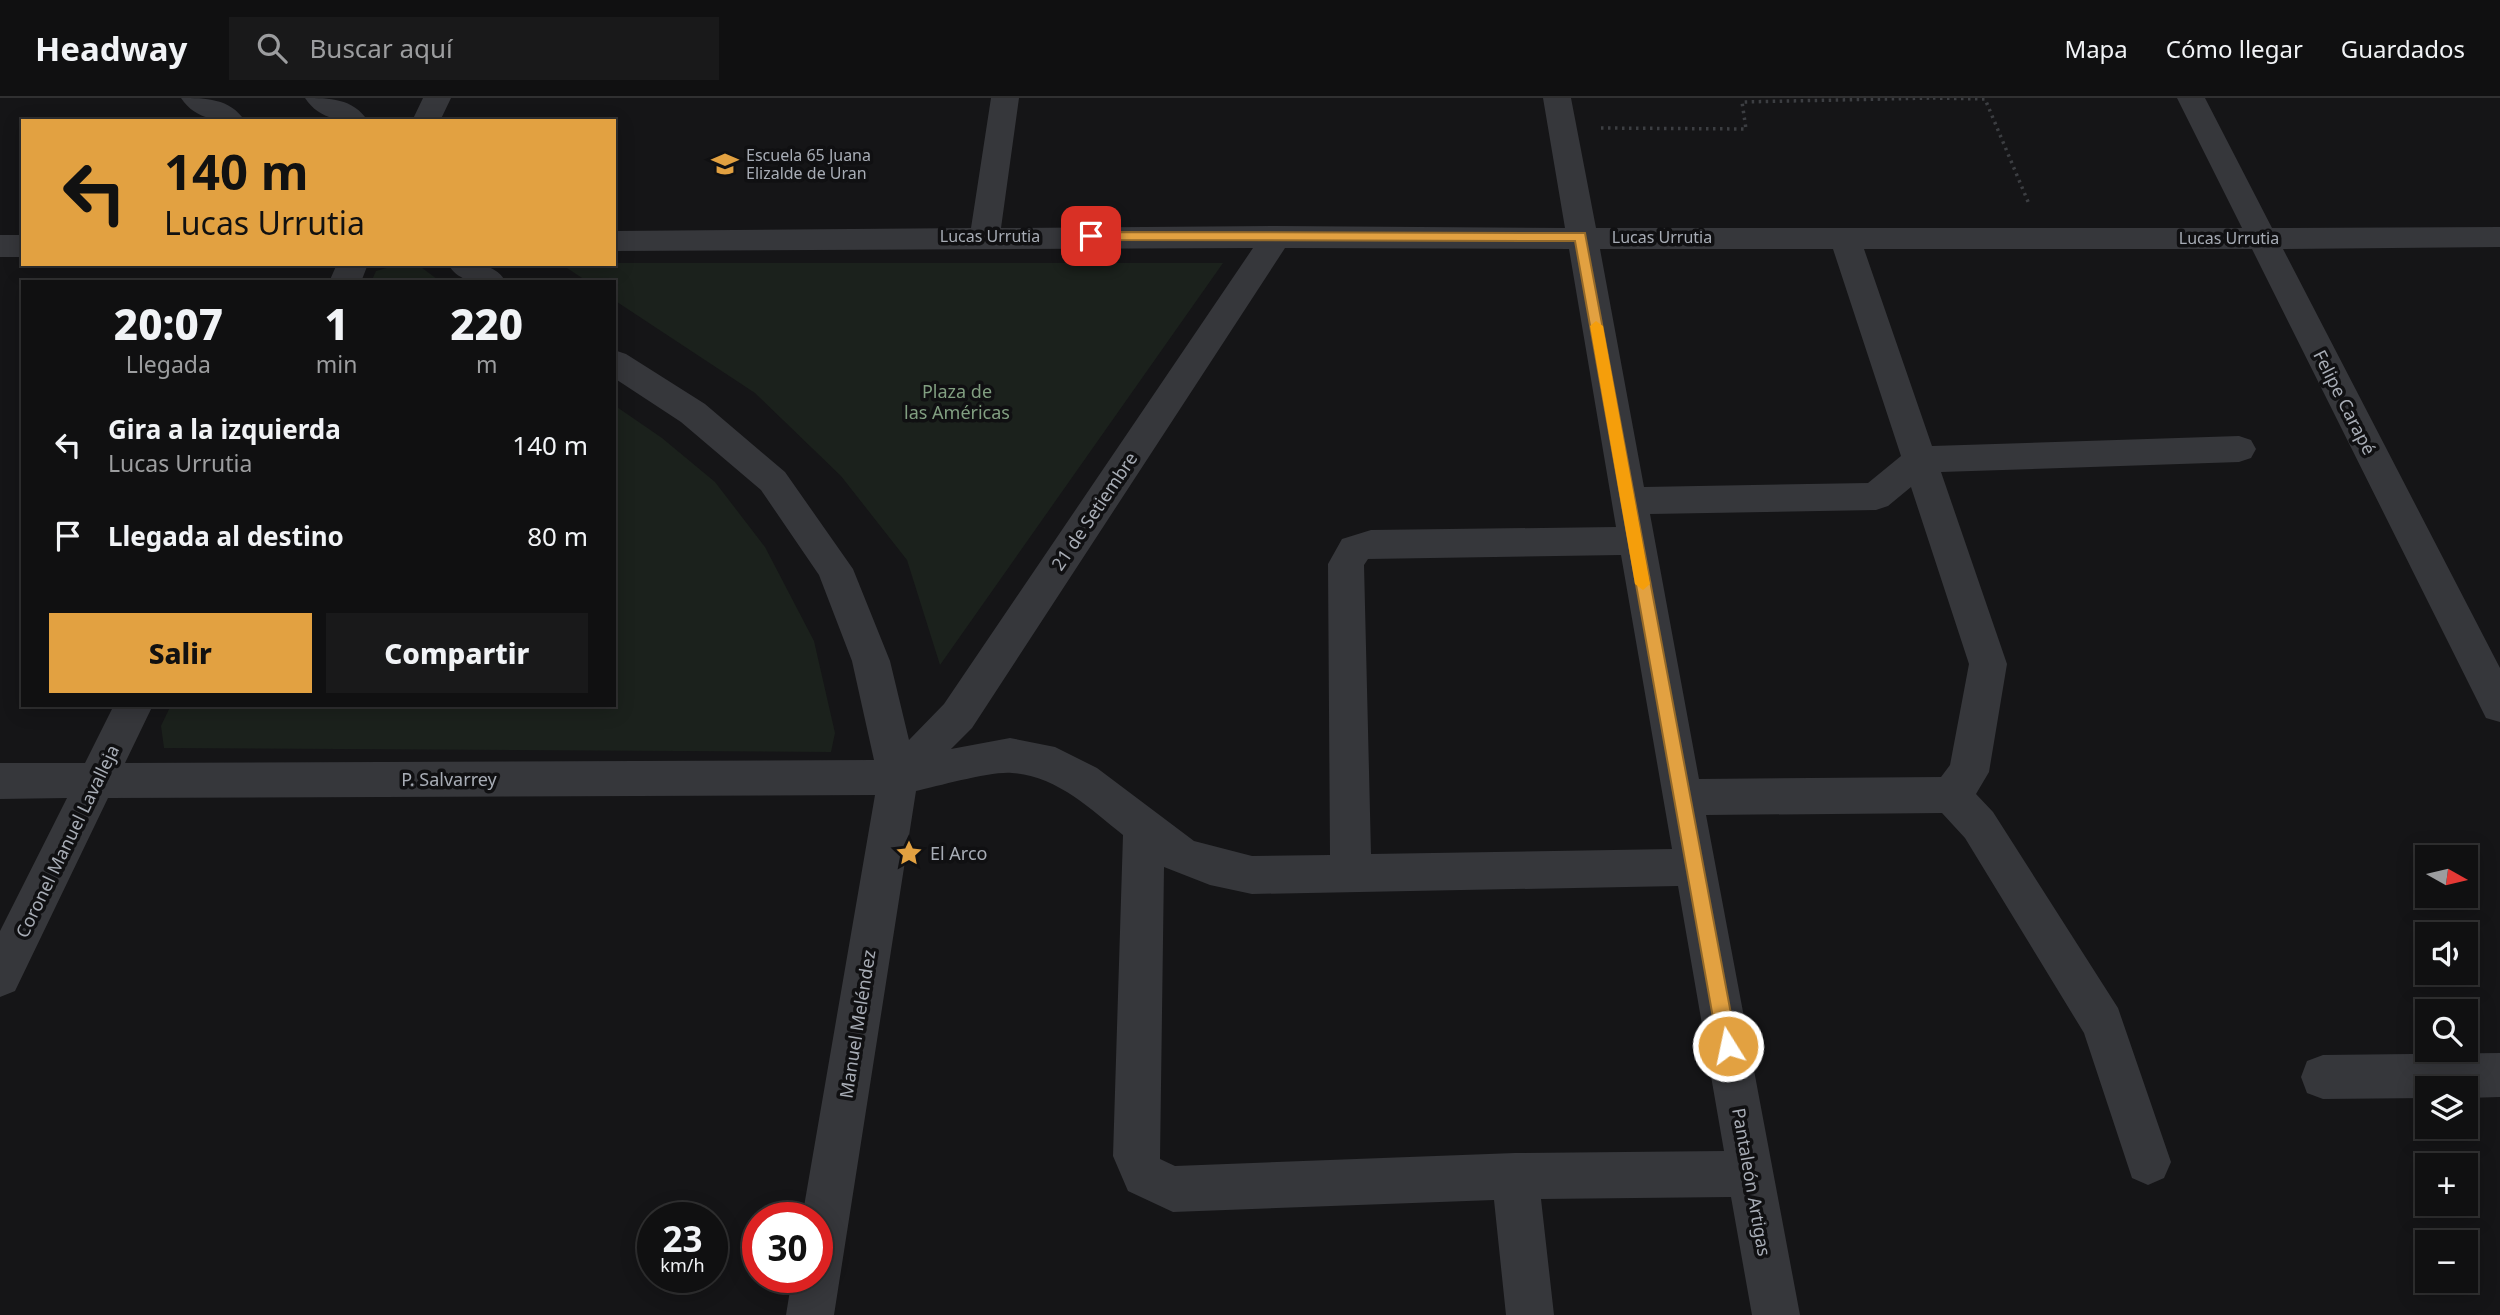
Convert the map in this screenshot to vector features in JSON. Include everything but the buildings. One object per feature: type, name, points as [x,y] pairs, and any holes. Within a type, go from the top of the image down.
[{"type":"street","points":[[195,98],[229,119]]},
{"type":"street","points":[[319,98],[351,119]]},
{"type":"street","points":[[427,119],[437,98]]},
{"type":"street","points":[[985,236],[1005,98]]},
{"type":"street","name":"Felipe Carapé","points":[[2191,98],[2500,706]]},
{"type":"street","name":"Pantaleón Artigas","points":[[1559,113],[1776,1315]]},
{"type":"street","name":"Lucas Urrutia","points":[[616,241],[985,236],[2263,239],[2500,237]]},
{"type":"street","name":"21 de Setiembre","points":[[898,777],[958,716],[1277,236]]},
{"type":"street","points":[[1844,237],[1988,664],[1969,772],[1951,795]]},
{"type":"street","points":[[0,246],[21,246]]},
{"type":"street","points":[[466,266],[487,280]]},
{"type":"street","points":[[616,363],[693,413],[773,481],[835,569],[871,661],[898,777]]},
{"type":"street","points":[[1628,501],[1876,496],[1920,460],[2239,449]]},
{"type":"street","points":[[1351,872],[1346,564],[1355,549],[1371,544],[1635,541]]},
{"type":"street","name":"Coronel Manuel Lavalleja","points":[[0,976],[133,707]]},
{"type":"street","name":"P. Salvarrey","points":[[0,782],[898,777],[1010,755],[1055,764],[1083,780],[1180,855],[1220,869],[1252,875],[1695,867]]},
{"type":"street","name":"Manuel Meléndez","points":[[828,1202],[898,777]]},
{"type":"street","points":[[1682,797],[1951,795],[1979,825],[2103,1023],[2148,1162]]},
{"type":"street","points":[[1144,827],[1136,1156],[1144,1175],[1173,1189],[1515,1176],[1751,1174]]},
{"type":"street","points":[[2323,1077],[2500,1075]]},
{"type":"street","points":[[1515,1176],[1530,1315]]},
{"type":"street","points":[[810,1315],[814,1293]]},
{"type":"path","points":[[1559,113],[1746,130],[1742,102],[1984,99],[2043,237]]},
{"type":"green space","name":"Plaza de las Américas","points":[[616,263],[1223,263],[940,665],[907,560],[841,476],[755,393],[616,301],[616,280],[585,280],[564,266],[616,266]]},
{"type":"green space","points":[[394,266],[420,266],[438,280],[372,280],[376,271]]},
{"type":"green space","points":[[616,406],[662,438],[715,482],[765,547],[814,641],[835,733],[831,752],[164,748],[161,726],[170,707],[616,707]]},
{"type":"slow traffic","points":[[1596,326],[1643,584]]},
{"type":"place","name":"Escuela 65 Juana Elizalde de Uran","points":[[725,164]]},
{"type":"place","name":"El Arco","points":[[909,853]]},
{"type":"route","points":[[1091,236],[1580,236],[1728,1046]]}]
